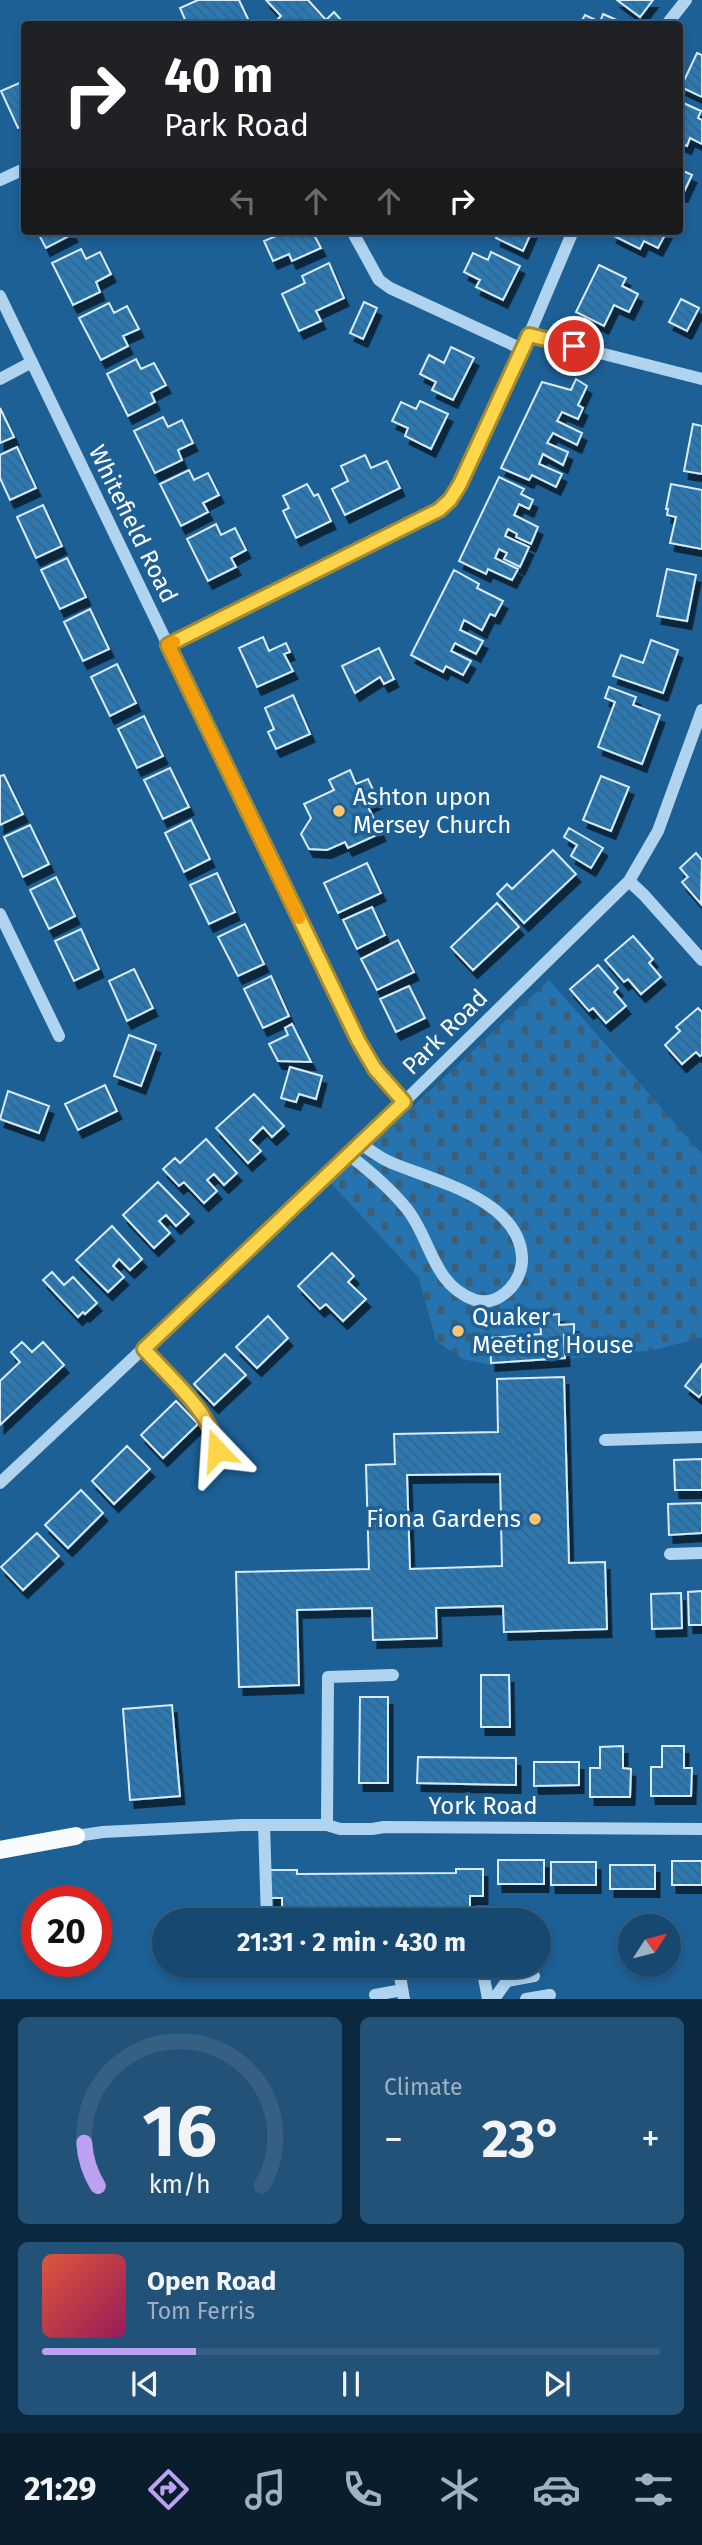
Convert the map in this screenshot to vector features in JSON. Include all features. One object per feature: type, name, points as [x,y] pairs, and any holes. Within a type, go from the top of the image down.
[{"type":"main road","points":[[0,1850],[76,1836]]},
{"type":"street","points":[[669,21],[686,0]]},
{"type":"street","points":[[0,180],[21,170]]},
{"type":"street","points":[[354,235],[379,280],[390,288],[522,349]]},
{"type":"street","points":[[168,645],[439,510],[450,500],[460,484],[529,335],[571,235]]},
{"type":"street","name":"Whitefield Road","points":[[0,296],[358,1040],[375,1069],[404,1102]]},
{"type":"street","points":[[529,335],[702,379]]},
{"type":"street","points":[[0,379],[32,362]]},
{"type":"street","name":"Park Road","points":[[0,1483],[361,1144],[629,881],[658,831],[702,710]]},
{"type":"street","points":[[629,881],[702,960]]},
{"type":"street","points":[[0,914],[59,1036]]},
{"type":"street","points":[[349,1155],[384,1184],[408,1210],[449,1284],[466,1297],[482,1302],[497,1299],[508,1291],[518,1277],[522,1262],[521,1244],[513,1227],[472,1195],[422,1172],[393,1164],[361,1144]]},
{"type":"street","points":[[144,1349],[212,1429],[217,1450],[210,1469]]},
{"type":"street","points":[[605,1440],[702,1437]]},
{"type":"street","points":[[670,1554],[702,1553]]},
{"type":"street","points":[[327,1825],[328,1677],[393,1675]]},
{"type":"street","points":[[264,1825],[267,1908]]},
{"type":"street","name":"York Road","points":[[76,1836],[103,1832],[264,1825],[327,1825],[340,1829],[702,1829]]},
{"type":"street","points":[[484,1978],[488,1999]]},
{"type":"street","points":[[494,1999],[507,1981],[523,1978]]},
{"type":"street","points":[[375,1995],[403,1995]]},
{"type":"street","points":[[526,1999],[551,1995]]},
{"type":"green space","points":[[549,980],[702,1154],[702,1337],[655,1350],[491,1365],[462,1359],[436,1341],[419,1278],[331,1183]]},
{"type":"building","points":[[198,0],[239,0],[249,21],[186,21],[180,8]]},
{"type":"building","points":[[266,0],[308,0],[326,20],[334,12],[342,21],[278,21],[281,16]]},
{"type":"building","points":[[617,0],[653,0],[640,17]]},
{"type":"building","points":[[603,14],[619,21],[600,21]]},
{"type":"building","points":[[585,15],[598,21],[582,21]]},
{"type":"building","points":[[697,53],[702,55],[702,97],[683,88]]},
{"type":"building","points":[[21,82],[21,126],[18,128],[1,91]]},
{"type":"building","points":[[683,103],[701,111],[698,118],[702,120],[702,144],[690,138],[687,146],[683,144]]},
{"type":"building","points":[[683,171],[692,175],[683,194]]},
{"type":"building","points":[[39,235],[71,235],[46,248]]},
{"type":"building","points":[[279,235],[314,235],[321,248],[292,261],[289,254],[273,261],[264,241]]},
{"type":"building","points":[[497,235],[530,235],[523,251],[496,238]]},
{"type":"building","points":[[612,235],[665,235],[658,248],[644,241],[640,249]]},
{"type":"building","points":[[81,249],[86,259],[100,252],[111,274],[96,282],[100,292],[73,305],[52,263]]},
{"type":"building","points":[[491,252],[520,266],[503,300],[476,287],[480,280],[464,272],[473,253],[488,260]]},
{"type":"building","points":[[329,263],[344,298],[316,311],[321,321],[299,331],[282,294],[305,283],[302,276]]},
{"type":"building","points":[[599,265],[626,278],[622,286],[638,294],[629,312],[614,305],[604,326],[576,312]]},
{"type":"building","points":[[681,299],[699,308],[687,331],[669,322]]},
{"type":"building","points":[[364,302],[377,308],[363,339],[350,333]]},
{"type":"building","points":[[109,303],[114,313],[127,306],[139,329],[123,336],[128,346],[101,360],[79,318]]},
{"type":"building","points":[[451,347],[474,358],[453,400],[432,390],[436,382],[420,374],[429,355],[444,363]]},
{"type":"building","points":[[136,359],[141,369],[154,363],[166,385],[151,393],[155,402],[128,416],[107,374]]},
{"type":"building","points":[[576,379],[587,386],[578,405],[583,408],[578,419],[562,412],[557,421],[582,433],[577,445],[553,433],[547,443],[568,452],[563,465],[543,454],[539,464],[562,474],[556,487],[532,475],[529,480],[501,468],[542,382],[571,390]]},
{"type":"building","points":[[420,401],[448,414],[431,449],[405,436],[408,428],[392,421],[401,402],[416,409]]},
{"type":"building","points":[[0,408],[14,437],[0,443]]},
{"type":"building","points":[[163,417],[168,427],[182,420],[193,443],[178,450],[182,460],[155,473],[134,431]]},
{"type":"building","points":[[693,424],[702,426],[702,474],[684,471]]},
{"type":"building","points":[[17,447],[36,488],[10,500],[0,478],[0,455]]},
{"type":"building","points":[[365,455],[371,468],[387,461],[400,488],[345,515],[332,489],[348,481],[341,466]]},
{"type":"building","points":[[189,470],[194,480],[208,473],[219,495],[203,503],[208,512],[181,526],[160,484]]},
{"type":"building","points":[[499,477],[524,489],[521,494],[533,500],[529,509],[519,504],[514,515],[538,527],[531,544],[516,537],[517,534],[508,529],[505,536],[529,547],[520,567],[504,559],[507,553],[499,549],[495,558],[518,569],[512,580],[488,569],[486,574],[459,561]]},
{"type":"building","points":[[307,484],[314,496],[318,494],[331,521],[296,538],[283,511],[289,508],[283,496]]},
{"type":"building","points":[[671,484],[702,490],[702,549],[670,543],[676,517],[667,515],[666,509]]},
{"type":"building","points":[[43,505],[62,546],[36,558],[17,517]]},
{"type":"building","points":[[216,524],[221,535],[235,528],[246,550],[231,558],[236,567],[208,581],[187,539]]},
{"type":"building","points":[[67,558],[86,597],[60,609],[41,570]]},
{"type":"building","points":[[667,569],[696,575],[687,621],[657,616]]},
{"type":"building","points":[[454,570],[479,584],[477,588],[503,601],[495,616],[490,614],[482,630],[464,620],[460,630],[483,641],[476,654],[455,643],[451,651],[471,661],[463,675],[446,666],[443,672],[411,655]]},
{"type":"building","points":[[90,609],[109,649],[83,661],[64,622]]},
{"type":"building","points":[[263,637],[269,651],[286,643],[290,652],[284,654],[293,671],[257,687],[239,648]]},
{"type":"building","points":[[651,640],[678,650],[663,693],[613,676],[621,655],[643,663]]},
{"type":"building","points":[[379,648],[394,679],[384,684],[380,677],[355,693],[342,666]]},
{"type":"building","points":[[117,664],[136,703],[110,716],[91,677]]},
{"type":"building","points":[[609,687],[636,697],[633,705],[660,715],[642,764],[598,747],[615,702],[605,698]]},
{"type":"building","points":[[293,695],[310,734],[276,749],[268,732],[274,729],[265,708]]},
{"type":"building","points":[[144,716],[163,756],[137,768],[118,729]]},
{"type":"building","points":[[170,768],[189,807],[163,819],[144,780]]},
{"type":"building","name":"Ashton upon Mersey Church","points":[[350,770],[356,784],[368,779],[378,800],[367,805],[381,833],[348,848],[345,842],[327,850],[309,849],[301,834],[311,818],[304,804],[334,790],[329,780]]},
{"type":"building","points":[[4,775],[23,814],[0,825],[0,776]]},
{"type":"building","points":[[601,776],[629,787],[611,831],[583,820]]},
{"type":"building","points":[[191,820],[210,859],[184,872],[165,833]]},
{"type":"building","points":[[30,825],[49,864],[23,877],[4,837]]},
{"type":"building","points":[[569,828],[603,848],[591,868],[571,856],[577,845],[564,837]]},
{"type":"building","points":[[553,850],[576,874],[524,923],[497,894],[507,884],[512,889]]},
{"type":"building","points":[[696,853],[702,860],[701,904],[682,882],[688,877],[680,868]]},
{"type":"building","points":[[367,863],[381,893],[338,913],[324,883]]},
{"type":"building","points":[[217,873],[235,912],[209,924],[190,885]]},
{"type":"building","points":[[56,877],[75,916],[49,929],[30,890]]},
{"type":"building","points":[[497,903],[519,927],[473,970],[451,947]]},
{"type":"building","points":[[372,907],[385,935],[357,949],[343,920]]},
{"type":"building","points":[[245,924],[264,964],[238,976],[218,937]]},
{"type":"building","points":[[81,929],[99,969],[74,981],[55,941]]},
{"type":"building","points":[[633,936],[653,959],[649,963],[661,977],[641,994],[628,979],[624,982],[605,960]]},
{"type":"building","points":[[398,940],[414,972],[377,990],[361,959]]},
{"type":"building","points":[[598,965],[618,988],[614,992],[626,1006],[606,1023],[593,1008],[589,1011],[570,989]]},
{"type":"building","points":[[134,969],[153,1008],[127,1021],[109,981]]},
{"type":"building","points":[[271,976],[289,1016],[263,1028],[244,989]]},
{"type":"building","points":[[409,986],[425,1018],[396,1032],[380,999]]},
{"type":"building","points":[[698,1008],[702,1012],[702,1055],[696,1052],[682,1064],[665,1045],[680,1031],[676,1027]]},
{"type":"building","points":[[292,1024],[311,1062],[278,1061],[269,1044],[288,1035],[285,1028]]},
{"type":"building","points":[[129,1035],[156,1045],[141,1086],[114,1076]]},
{"type":"building","points":[[290,1067],[322,1076],[316,1099],[299,1094],[296,1102],[281,1098]]},
{"type":"building","points":[[105,1085],[117,1111],[78,1130],[65,1104]]},
{"type":"building","points":[[8,1091],[49,1106],[39,1133],[0,1119]]},
{"type":"building","points":[[254,1094],[284,1126],[272,1137],[263,1127],[250,1140],[261,1151],[248,1163],[216,1128]]},
{"type":"building","points":[[206,1139],[237,1173],[224,1185],[214,1174],[207,1180],[217,1191],[204,1203],[184,1182],[179,1186],[163,1169],[175,1158],[180,1163]]},
{"type":"building","points":[[158,1182],[189,1214],[176,1226],[166,1215],[159,1221],[170,1233],[154,1248],[123,1215]]},
{"type":"building","points":[[112,1226],[142,1259],[130,1270],[119,1259],[113,1266],[124,1277],[108,1292],[76,1260]]},
{"type":"building","points":[[332,1253],[354,1276],[348,1282],[366,1299],[343,1321],[326,1304],[320,1309],[298,1286]]},
{"type":"building","points":[[52,1272],[64,1285],[73,1277],[97,1303],[78,1317],[43,1280]]},
{"type":"building","name":"Quaker Meeting House","points":[[559,1314],[559,1325],[574,1324],[574,1334],[564,1335],[565,1358],[491,1363],[490,1338],[541,1334],[540,1316]]},
{"type":"building","points":[[268,1316],[288,1338],[257,1368],[236,1347]]},
{"type":"building","points":[[22,1342],[32,1352],[43,1342],[64,1365],[0,1425],[0,1381],[20,1362],[11,1352]]},
{"type":"building","points":[[225,1354],[246,1375],[214,1405],[194,1384]]},
{"type":"building","points":[[702,1364],[702,1393],[699,1397],[685,1386]]},
{"type":"building","name":"Fiona Gardens","points":[[564,1377],[569,1563],[605,1562],[607,1629],[504,1632],[503,1606],[436,1608],[437,1638],[373,1640],[372,1608],[297,1610],[299,1685],[239,1687],[236,1572],[369,1569],[366,1465],[395,1464],[394,1434],[498,1432],[497,1379]],"holes":[[[500,1474],[502,1566],[410,1569],[407,1475]]]},
{"type":"building","points":[[176,1401],[198,1424],[163,1458],[141,1435]]},
{"type":"building","points":[[127,1446],[150,1469],[114,1504],[92,1481]]},
{"type":"building","points":[[702,1459],[702,1490],[675,1490],[674,1460]]},
{"type":"building","points":[[81,1490],[103,1513],[68,1548],[45,1525]]},
{"type":"building","points":[[702,1503],[702,1533],[669,1535],[668,1504]]},
{"type":"building","points":[[37,1533],[59,1556],[23,1590],[1,1567]]},
{"type":"building","points":[[702,1591],[702,1625],[689,1625],[688,1592]]},
{"type":"building","points":[[681,1593],[682,1628],[652,1629],[651,1594]]},
{"type":"building","points":[[481,1675],[509,1675],[510,1727],[481,1727]]},
{"type":"building","points":[[360,1697],[388,1697],[388,1783],[359,1783]]},
{"type":"building","points":[[172,1705],[180,1796],[130,1800],[123,1709]]},
{"type":"building","points":[[623,1746],[623,1768],[631,1769],[630,1797],[590,1797],[590,1768],[600,1768],[600,1747]]},
{"type":"building","points":[[662,1746],[684,1746],[684,1768],[692,1768],[691,1796],[651,1796],[651,1767],[662,1767]]},
{"type":"building","points":[[418,1757],[516,1758],[516,1785],[417,1783]]},
{"type":"building","points":[[534,1762],[579,1762],[579,1785],[534,1786]]},
{"type":"building","points":[[498,1860],[544,1860],[544,1884],[498,1884]]},
{"type":"building","points":[[672,1861],[702,1861],[702,1885],[672,1885]]},
{"type":"building","points":[[551,1862],[596,1862],[596,1885],[551,1885]]},
{"type":"building","points":[[610,1865],[655,1865],[655,1889],[610,1889]]},
{"type":"building","points":[[456,1869],[483,1869],[483,1896],[470,1896],[470,1907],[282,1907],[282,1898],[270,1898],[270,1870],[297,1870],[297,1874],[456,1873]]},
{"type":"slow traffic","points":[[174,642],[168,645],[299,918]]},
{"type":"place","name":"Ashton upon Mersey Church","points":[[339,811]]},
{"type":"place","name":"Quaker Meeting House","points":[[458,1331]]},
{"type":"place","name":"Fiona Gardens","points":[[535,1519]]},
{"type":"route","points":[[217,1450],[216,1439],[206,1419],[144,1349],[404,1102],[375,1069],[358,1040],[168,645],[439,510],[450,500],[460,484],[529,335],[574,346]]}]
